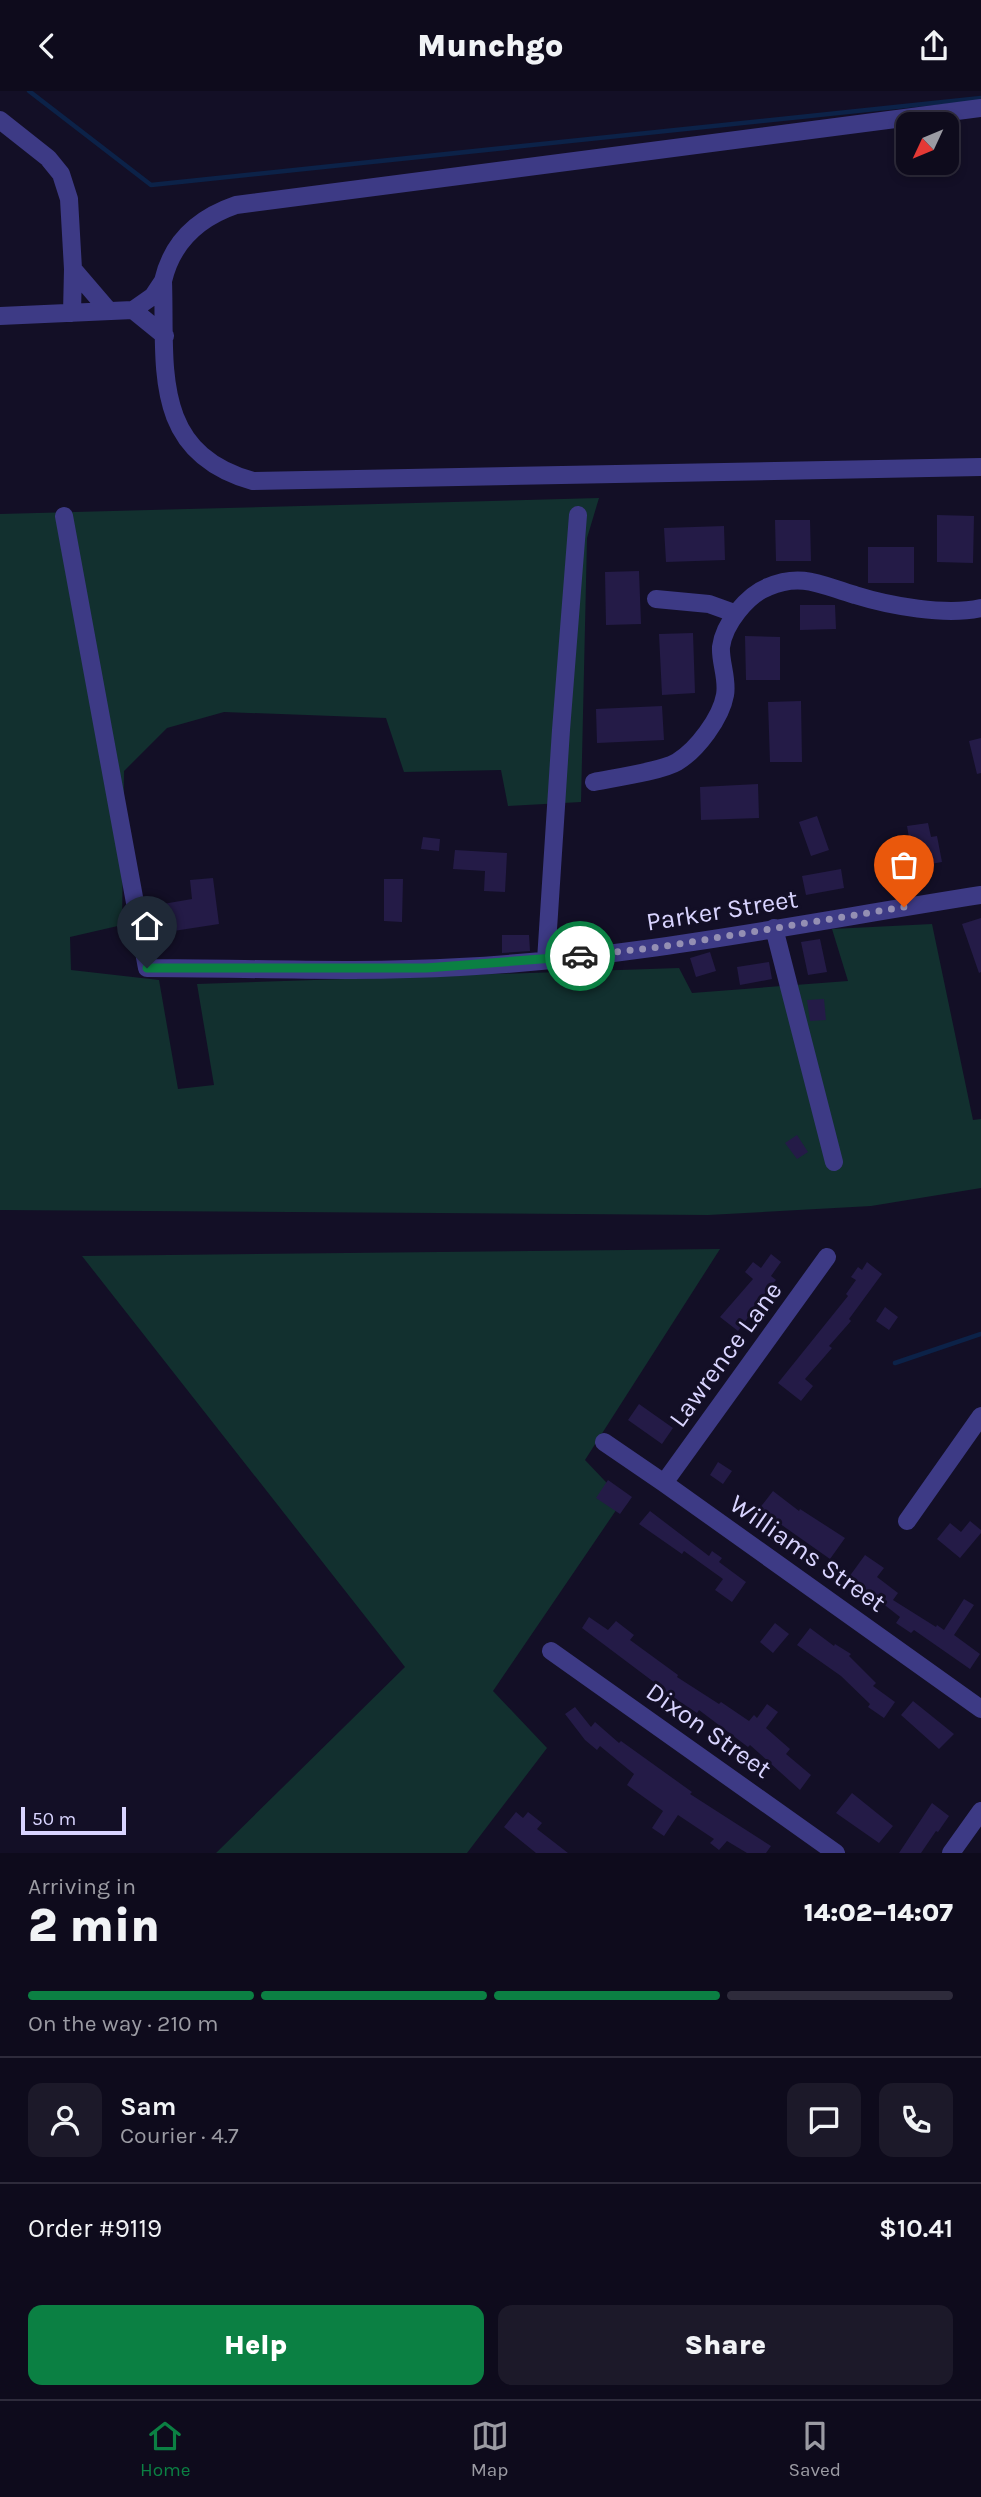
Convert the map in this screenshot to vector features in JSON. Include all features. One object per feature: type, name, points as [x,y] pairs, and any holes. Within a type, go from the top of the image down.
[{"type":"street","points":[[981,108],[236,205],[203,220],[184,238],[167,263],[163,281],[169,395],[174,419],[182,435],[204,458],[219,468],[253,481],[981,467]]},
{"type":"street","points":[[0,120],[48,157],[61,174],[69,199],[72,313]]},
{"type":"street","points":[[72,269],[109,311]]},
{"type":"street","points":[[0,316],[133,310],[153,296],[163,281]]},
{"type":"street","points":[[133,310],[165,336]]},
{"type":"street","points":[[546,960],[578,515]]},
{"type":"street","name":"Parker Street","points":[[64,516],[147,968],[426,968],[546,960],[660,947],[981,895]]},
{"type":"street","points":[[594,782],[674,764],[697,748],[714,721],[725,694],[721,646],[734,613],[766,587],[794,579],[832,586],[856,596],[906,606],[965,612],[981,608]]},
{"type":"street","points":[[656,599],[709,604],[734,613]]},
{"type":"street","points":[[774,928],[834,1161]]},
{"type":"street","name":"Lawrence Lane","points":[[664,1483],[827,1257]]},
{"type":"street","points":[[906,1521],[981,1416]]},
{"type":"street","name":"Williams Street","points":[[604,1442],[981,1709]]},
{"type":"street","name":"Dixon Street","points":[[551,1651],[836,1853]]},
{"type":"street","points":[[951,1853],[981,1811]]},
{"type":"green space","points":[[599,498],[587,538],[581,802],[508,806],[501,770],[404,772],[386,718],[224,712],[167,728],[124,771],[122,925],[70,937],[71,970],[159,980],[178,1089],[214,1085],[197,984],[679,968],[692,993],[848,981],[832,929],[932,924],[973,1120],[981,1119],[981,1188],[871,1206],[708,1215],[0,1210],[0,514]]},
{"type":"green space","points":[[720,1249],[585,1460],[623,1500],[493,1691],[547,1748],[467,1853],[216,1853],[405,1667],[82,1256]]},
{"type":"building","points":[[937,515],[974,516],[973,563],[937,562]]},
{"type":"building","points":[[775,520],[810,520],[811,561],[776,561]]},
{"type":"building","points":[[724,526],[725,560],[666,562],[664,528]]},
{"type":"building","points":[[868,547],[914,547],[914,583],[868,583]]},
{"type":"building","points":[[639,571],[641,624],[606,625],[605,572]]},
{"type":"building","points":[[800,605],[835,605],[836,629],[800,630]]},
{"type":"building","points":[[693,633],[695,693],[662,695],[659,634]]},
{"type":"building","points":[[745,636],[780,637],[780,680],[746,680]]},
{"type":"building","points":[[801,701],[802,762],[770,762],[768,702]]},
{"type":"building","points":[[662,706],[664,740],[597,743],[596,709]]},
{"type":"building","points":[[981,738],[981,773],[977,774],[969,741]]},
{"type":"building","points":[[758,784],[759,818],[701,820],[700,787]]},
{"type":"building","points":[[817,816],[829,850],[811,856],[799,822]]},
{"type":"building","points":[[928,823],[931,837],[937,836],[942,862],[914,867],[907,826]]},
{"type":"building","points":[[423,837],[440,839],[439,851],[421,849]]},
{"type":"building","points":[[455,850],[507,853],[505,892],[484,891],[485,871],[453,869]]},
{"type":"building","points":[[841,869],[844,888],[806,895],[802,876]]},
{"type":"building","points":[[213,878],[219,924],[167,932],[163,904],[192,899],[190,880]]},
{"type":"building","points":[[384,879],[403,879],[402,922],[384,921]]},
{"type":"building","points":[[981,918],[981,972],[979,973],[962,924]]},
{"type":"building","points":[[502,935],[529,935],[530,951],[502,953]]},
{"type":"building","points":[[820,939],[827,972],[808,975],[801,942]]},
{"type":"building","points":[[710,952],[716,971],[696,977],[690,958]]},
{"type":"building","points":[[769,962],[772,979],[740,985],[737,967]]},
{"type":"building","points":[[824,999],[826,1020],[810,1021],[807,1000]]},
{"type":"building","points":[[797,1135],[808,1152],[797,1159],[785,1143]]},
{"type":"building","points":[[771,1254],[781,1262],[771,1276],[776,1280],[750,1311],[752,1312],[738,1331],[720,1317],[753,1279],[745,1272],[753,1262],[761,1268]]},
{"type":"building","points":[[867,1262],[882,1274],[849,1319],[851,1321],[829,1346],[832,1348],[805,1379],[813,1386],[801,1401],[778,1383],[848,1296],[846,1294],[856,1280],[851,1277],[858,1267],[862,1270]]},
{"type":"building","points":[[885,1307],[898,1317],[889,1330],[876,1321]]},
{"type":"building","points":[[639,1404],[673,1428],[662,1444],[628,1420]]},
{"type":"building","points":[[718,1462],[732,1471],[723,1484],[710,1475]]},
{"type":"building","points":[[608,1480],[632,1497],[620,1514],[596,1498]]},
{"type":"building","points":[[773,1491],[799,1511],[800,1509],[845,1538],[830,1559],[759,1509]]},
{"type":"building","points":[[650,1511],[709,1556],[712,1551],[722,1558],[719,1562],[746,1582],[732,1602],[715,1590],[723,1579],[639,1524]]},
{"type":"building","points":[[970,1521],[981,1533],[960,1558],[937,1539],[950,1523],[961,1532]]},
{"type":"building","points":[[865,1555],[884,1568],[877,1577],[898,1593],[893,1600],[936,1627],[937,1625],[944,1630],[964,1599],[974,1605],[954,1635],[980,1654],[970,1669],[914,1630],[911,1633],[896,1623],[900,1617],[849,1577]]},
{"type":"building","points":[[589,1617],[608,1630],[616,1621],[634,1635],[630,1640],[678,1675],[677,1677],[749,1721],[754,1715],[757,1718],[767,1704],[778,1712],[766,1728],[790,1749],[786,1754],[811,1775],[800,1790],[750,1745],[748,1747],[699,1710],[697,1713],[679,1701],[582,1628]]},
{"type":"building","points":[[775,1623],[789,1634],[773,1653],[760,1642]]},
{"type":"building","points":[[810,1628],[834,1646],[835,1644],[851,1654],[849,1656],[876,1683],[873,1686],[895,1702],[884,1718],[868,1707],[870,1704],[841,1676],[797,1645]]},
{"type":"building","points":[[913,1701],[954,1734],[939,1749],[901,1715]]},
{"type":"building","points":[[575,1707],[591,1727],[595,1722],[619,1743],[621,1741],[692,1792],[690,1794],[771,1846],[766,1853],[747,1853],[727,1841],[719,1850],[710,1843],[714,1839],[678,1815],[664,1836],[652,1828],[663,1811],[627,1785],[634,1774],[600,1746],[597,1750],[585,1740],[565,1714]]},
{"type":"building","points":[[852,1793],[893,1826],[879,1843],[836,1813]]},
{"type":"building","points":[[932,1803],[949,1816],[921,1853],[899,1853]]},
{"type":"building","points":[[516,1812],[523,1818],[528,1812],[542,1823],[537,1829],[568,1853],[536,1853],[504,1827]]},
{"type":"waterway","points":[[29,91],[151,185],[981,98]]},
{"type":"waterway","points":[[895,1363],[981,1334]]},
{"type":"way so far","points":[[580,956],[660,947],[904,907]]},
{"type":"route","points":[[147,968],[426,968],[580,956]]}]
